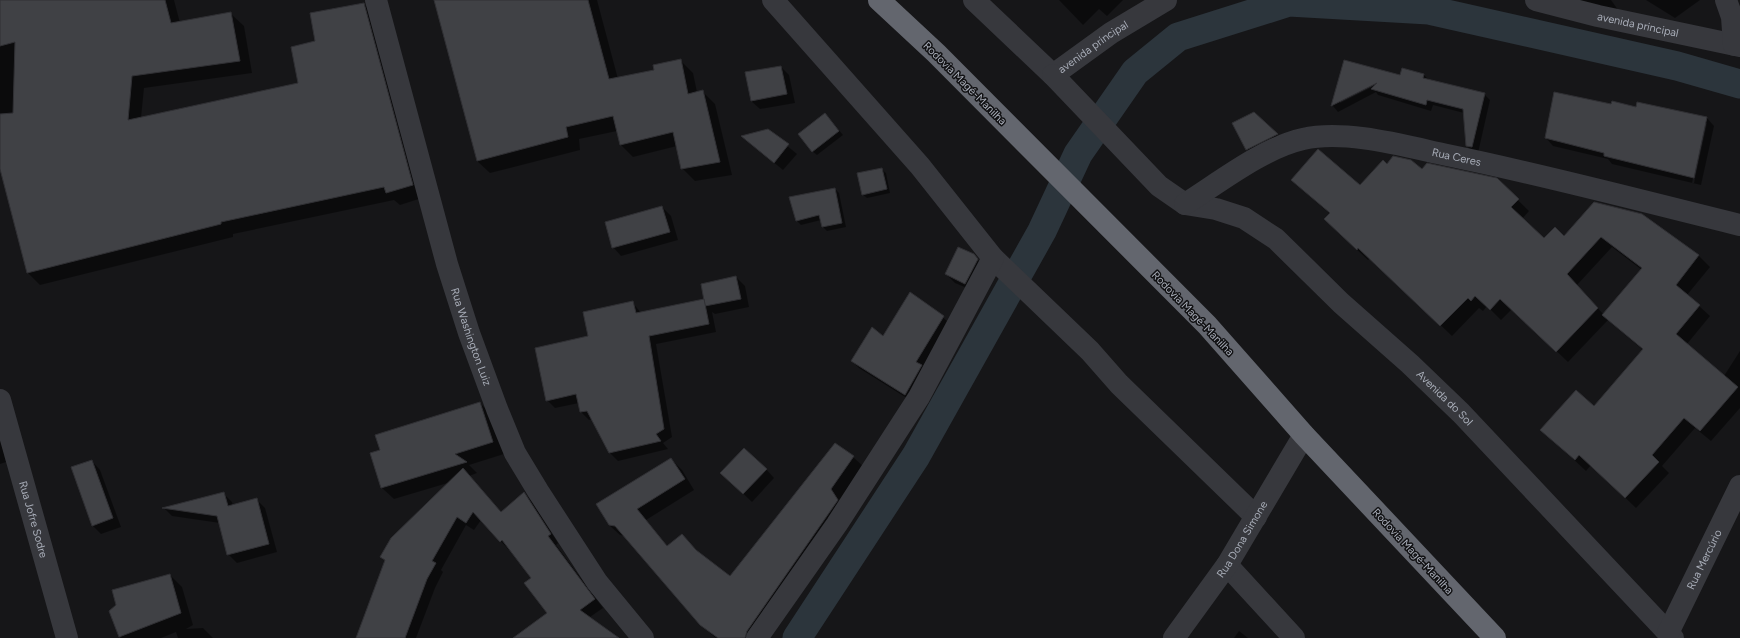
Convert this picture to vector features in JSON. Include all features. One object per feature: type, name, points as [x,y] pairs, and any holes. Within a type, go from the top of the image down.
[{"type":"highway","name":"Rodovia Magé-Manilha","points":[[879,0],[936,53],[1207,325],[1304,435],[1495,638]]},
{"type":"street","name":"Rua Washington Luiz","points":[[376,0],[447,264],[469,333],[502,421],[516,453],[597,582],[643,638]]},
{"type":"street","points":[[773,0],[920,166],[993,258],[1090,351],[1119,384],[1256,517]]},
{"type":"street","name":"avenida principal","points":[[974,0],[1053,75],[1111,33],[1166,0]]},
{"type":"street","name":"avenida principal","points":[[1536,0],[1598,16],[1737,46]]},
{"type":"street","points":[[1726,0],[1732,17],[1737,46]]},
{"type":"street","points":[[1053,75],[1158,186],[1185,204]]},
{"type":"street","name":"Rua Ceres","points":[[1185,204],[1271,151],[1305,138],[1328,136],[1390,142],[1526,172],[1740,225]]},
{"type":"street","name":"Avenida do Sol","points":[[1185,204],[1216,209],[1244,218],[1276,239],[1341,303],[1410,364],[1461,414],[1670,635]]},
{"type":"street","points":[[757,638],[837,524],[919,396],[993,258]]},
{"type":"street","name":"Rua Jofre Sodre","points":[[0,400],[67,638]]},
{"type":"street","name":"Rua Dona Simone","points":[[1174,638],[1227,565],[1304,435]]},
{"type":"street","name":"Rua Mercúrio","points":[[1670,635],[1740,486]]},
{"type":"street","points":[[1227,565],[1294,638]]},
{"type":"building","points":[[0,0],[165,0],[171,23],[231,12],[240,61],[132,76],[128,120],[298,83],[291,47],[315,41],[310,13],[364,3],[413,185],[386,193],[384,187],[221,222],[221,224],[27,273],[0,169],[0,114],[13,113],[15,42],[0,46]]},
{"type":"building","points":[[434,0],[588,0],[609,79],[654,70],[653,65],[681,59],[688,94],[703,90],[720,162],[681,169],[673,132],[620,145],[613,116],[566,127],[568,137],[477,161]]},
{"type":"building","points":[[1344,60],[1400,75],[1402,68],[1424,74],[1423,78],[1485,93],[1472,147],[1466,146],[1463,109],[1427,100],[1426,105],[1371,89],[1377,83],[1331,106]]},
{"type":"building","points":[[781,66],[787,94],[751,101],[745,72]]},
{"type":"building","points":[[1554,92],[1611,104],[1612,101],[1636,107],[1637,102],[1707,117],[1694,178],[1604,156],[1604,153],[1545,138]]},
{"type":"building","points":[[1254,112],[1278,134],[1246,150],[1232,123]]},
{"type":"building","points":[[825,113],[839,131],[812,152],[798,134]]},
{"type":"building","points":[[768,129],[789,144],[774,163],[741,136]]},
{"type":"building","points":[[1318,149],[1360,185],[1383,160],[1387,164],[1393,156],[1411,160],[1422,169],[1427,163],[1497,178],[1519,199],[1511,207],[1544,238],[1555,227],[1564,236],[1594,202],[1642,214],[1699,255],[1676,285],[1700,305],[1676,334],[1738,387],[1700,431],[1684,418],[1652,455],[1659,462],[1625,498],[1579,455],[1575,460],[1540,430],[1576,390],[1594,406],[1643,349],[1602,315],[1642,268],[1601,237],[1567,274],[1598,308],[1556,352],[1500,299],[1490,310],[1475,296],[1471,301],[1468,298],[1440,326],[1358,248],[1357,250],[1324,219],[1330,213],[1291,180]]},
{"type":"building","points":[[882,168],[887,189],[862,195],[857,173]]},
{"type":"building","points":[[835,188],[842,223],[822,227],[819,215],[796,221],[789,197]]},
{"type":"building","points":[[662,206],[670,232],[612,248],[605,222]]},
{"type":"building","points":[[958,247],[974,254],[978,259],[965,284],[945,274]]},
{"type":"building","points":[[736,276],[741,299],[705,306],[701,284]]},
{"type":"building","points":[[910,292],[944,316],[916,362],[922,365],[905,395],[851,361],[872,327],[883,336]]},
{"type":"building","points":[[704,299],[709,324],[649,336],[664,429],[656,434],[661,441],[609,453],[587,411],[580,412],[576,394],[546,401],[535,348],[588,336],[583,312],[633,301],[636,313]]},
{"type":"building","points":[[480,402],[493,442],[455,454],[467,462],[381,488],[370,453],[380,450],[375,435]]},
{"type":"building","points":[[835,443],[854,456],[831,489],[838,500],[747,631],[745,638],[718,638],[700,625],[615,526],[609,525],[596,504],[671,458],[685,479],[637,509],[667,546],[682,534],[696,550],[730,576]]},
{"type":"building","points":[[744,448],[767,469],[743,494],[720,473]]},
{"type":"building","points":[[92,460],[113,518],[92,526],[71,467]]},
{"type":"building","points":[[463,468],[501,512],[524,492],[551,534],[548,536],[595,599],[580,610],[619,638],[513,638],[547,613],[524,583],[531,578],[502,540],[500,542],[473,512],[466,523],[457,517],[432,561],[436,563],[427,579],[405,638],[356,638],[385,560],[380,557],[391,538]]},
{"type":"building","points":[[224,492],[228,506],[257,498],[269,544],[227,555],[217,516],[162,508]]},
{"type":"building","points":[[170,574],[181,613],[119,637],[109,611],[116,605],[112,590]]},
{"type":"waterway","points":[[797,638],[916,456],[1042,231],[1078,154],[1135,72],[1178,37],[1289,2],[1429,10],[1677,66],[1740,84]]}]
